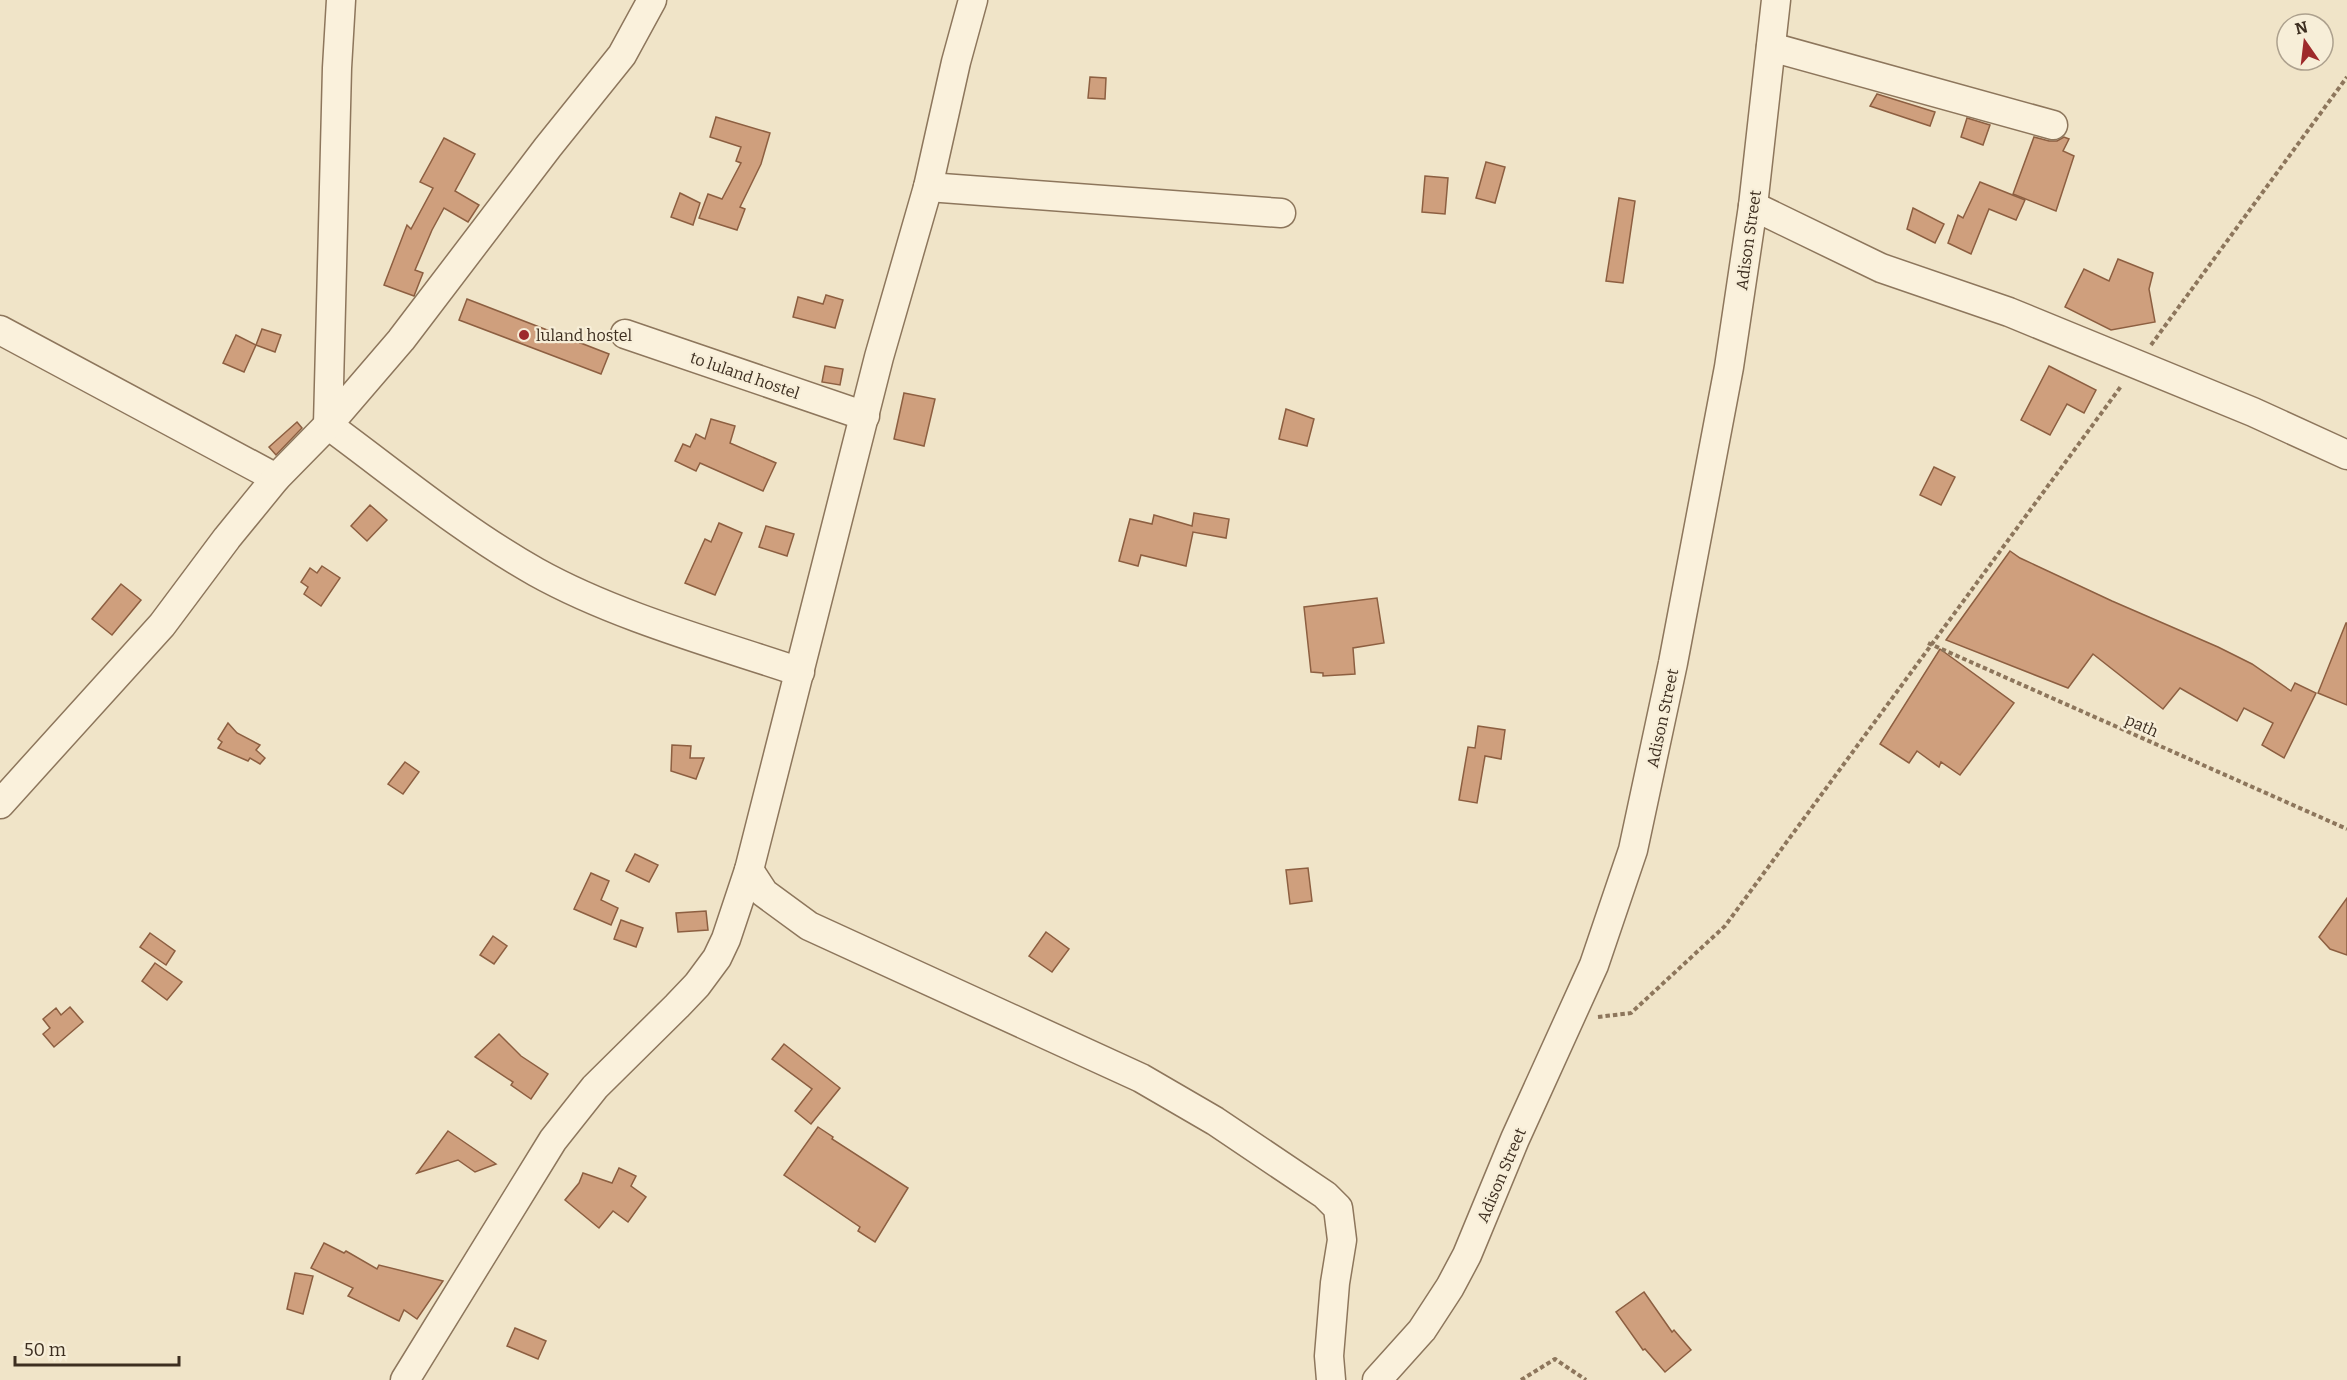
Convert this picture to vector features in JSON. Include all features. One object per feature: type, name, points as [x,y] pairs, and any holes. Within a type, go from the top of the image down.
[{"type":"street","points":[[328,425],[337,68],[341,0]]},
{"type":"street","points":[[0,804],[162,625],[227,538],[276,478],[328,425],[401,340],[548,147],[622,55],[652,0]]},
{"type":"street","points":[[405,1380],[553,1140],[595,1087],[697,985],[717,958],[726,939],[749,870],[879,357],[928,187],[956,62],[973,0]]},
{"type":"street","name":"Adison Street","points":[[1377,1380],[1422,1330],[1467,1255],[1515,1139],[1602,945],[1633,850],[1696,551],[1729,367],[1753,206],[1776,0]]},
{"type":"street","points":[[1771,47],[2053,125]]},
{"type":"street","points":[[928,187],[1011,195],[1281,213]]},
{"type":"street","points":[[1753,206],[1881,268],[2009,312],[2253,412],[2347,455]]},
{"type":"street","points":[[0,330],[276,478]]},
{"type":"street","name":"to luland hostel","points":[[624,334],[865,416]]},
{"type":"street","points":[[328,425],[480,536],[536,572],[577,592],[663,627],[800,672]]},
{"type":"street","points":[[749,870],[764,893],[809,926],[1141,1078],[1215,1121],[1325,1195],[1338,1208],[1342,1240],[1335,1283],[1330,1346],[1331,1380]]},
{"type":"path","points":[[1569,1021],[1630,1013],[1725,926],[2347,77]]},
{"type":"path","name":"path","points":[[1928,643],[2347,829]]},
{"type":"path","points":[[1521,1380],[1555,1359],[1586,1380]]},
{"type":"building","points":[[1090,77],[1106,78],[1105,99],[1088,98]]},
{"type":"building","points":[[1877,94],[1935,112],[1930,126],[1870,106]]},
{"type":"building","points":[[716,117],[770,133],[761,164],[740,207],[745,209],[737,230],[699,218],[708,194],[722,199],[741,163],[736,161],[741,147],[710,137]]},
{"type":"building","points":[[1967,118],[1990,125],[1983,145],[1961,137]]},
{"type":"building","points":[[2034,137],[2049,141],[2057,141],[2064,137],[2069,139],[2063,151],[2074,156],[2056,211],[2013,194]]},
{"type":"building","points":[[444,138],[475,154],[455,191],[479,205],[468,222],[444,208],[415,270],[423,273],[414,296],[384,285],[407,225],[411,229],[433,188],[420,182]]},
{"type":"building","points":[[1486,162],[1505,167],[1495,203],[1476,198]]},
{"type":"building","points":[[1425,176],[1448,178],[1445,214],[1422,212]]},
{"type":"building","points":[[1980,182],[2025,200],[2016,220],[1989,209],[1971,254],[1948,243],[1958,215],[1963,218]]},
{"type":"building","points":[[680,193],[700,203],[693,225],[671,217]]},
{"type":"building","points":[[1619,198],[1635,201],[1623,283],[1606,281]]},
{"type":"building","points":[[1913,208],[1944,224],[1935,243],[1907,229]]},
{"type":"building","points":[[2118,259],[2153,273],[2149,289],[2155,322],[2111,330],[2065,307],[2084,269],[2109,281]]},
{"type":"building","points":[[826,295],[843,300],[835,328],[793,317],[798,297],[823,304]]},
{"type":"building","points":[[467,299],[609,354],[601,374],[459,320]]},
{"type":"building","points":[[262,329],[281,335],[275,352],[256,345]]},
{"type":"building","points":[[236,335],[256,345],[244,372],[223,363]]},
{"type":"building","points":[[825,366],[843,369],[840,385],[822,382]]},
{"type":"building","points":[[2049,366],[2096,390],[2084,413],[2067,404],[2050,435],[2021,420]]},
{"type":"building","points":[[904,393],[935,399],[924,446],[894,439]]},
{"type":"building","points":[[1286,409],[1314,419],[1307,446],[1279,439]]},
{"type":"building","points":[[711,419],[735,426],[730,443],[776,463],[763,491],[700,463],[696,471],[675,461],[683,444],[690,447],[696,434],[705,439]]},
{"type":"building","points":[[297,422],[302,428],[276,455],[269,447]]},
{"type":"building","points":[[1934,467],[1955,477],[1941,505],[1920,495]]},
{"type":"building","points":[[370,505],[387,520],[367,541],[351,526]]},
{"type":"building","points":[[1194,513],[1229,519],[1226,538],[1193,532],[1186,566],[1141,555],[1138,566],[1119,561],[1130,519],[1152,524],[1154,515],[1192,526]]},
{"type":"building","points":[[719,523],[742,533],[715,595],[685,583],[705,539],[711,542]]},
{"type":"building","points":[[766,526],[794,534],[787,556],[759,547]]},
{"type":"building","points":[[2010,551],[2020,558],[2112,601],[2218,647],[2252,664],[2291,691],[2295,683],[2316,693],[2284,758],[2262,745],[2273,723],[2244,708],[2237,721],[2180,688],[2163,709],[2093,654],[2068,688],[1946,640]]},
{"type":"building","points":[[322,566],[340,578],[321,606],[304,594],[308,587],[301,582],[310,568],[317,573]]},
{"type":"building","points":[[121,584],[141,600],[112,635],[92,619]]},
{"type":"building","points":[[1377,598],[1384,643],[1353,648],[1355,674],[1323,676],[1323,673],[1311,672],[1304,607]]},
{"type":"building","points":[[2347,623],[2347,705],[2318,693]]},
{"type":"building","points":[[1940,649],[2014,703],[1960,775],[1941,762],[1939,767],[1917,751],[1909,763],[1880,744]]},
{"type":"building","points":[[228,723],[237,733],[260,745],[256,750],[265,758],[260,764],[250,758],[248,761],[218,748],[222,742],[218,739]]},
{"type":"building","points":[[1478,726],[1505,730],[1501,759],[1485,756],[1477,803],[1459,800],[1468,747],[1475,748]]},
{"type":"building","points":[[672,745],[691,746],[690,758],[704,758],[696,779],[671,771]]},
{"type":"building","points":[[405,762],[419,772],[403,794],[388,784]]},
{"type":"building","points":[[635,854],[658,865],[649,882],[626,871]]},
{"type":"building","points":[[1308,868],[1312,901],[1290,904],[1286,870]]},
{"type":"building","points":[[591,873],[609,881],[601,900],[618,908],[611,925],[574,909]]},
{"type":"building","points":[[2347,898],[2347,955],[2330,949],[2319,937]]},
{"type":"building","points":[[706,911],[708,930],[678,932],[676,913]]},
{"type":"building","points":[[621,920],[643,928],[636,947],[614,939]]},
{"type":"building","points":[[1046,932],[1069,949],[1052,972],[1029,956]]},
{"type":"building","points":[[150,933],[175,951],[166,965],[140,947]]},
{"type":"building","points":[[493,936],[507,946],[494,964],[480,955]]},
{"type":"building","points":[[155,963],[182,982],[167,1000],[142,981]]},
{"type":"building","points":[[70,1007],[83,1022],[54,1047],[43,1034],[50,1028],[43,1019],[56,1008],[61,1015]]},
{"type":"building","points":[[499,1034],[521,1056],[548,1074],[531,1099],[511,1085],[513,1082],[475,1057]]},
{"type":"building","points":[[784,1044],[840,1088],[811,1124],[795,1111],[812,1089],[772,1059]]},
{"type":"building","points":[[818,1127],[833,1137],[832,1139],[908,1188],[875,1242],[858,1231],[860,1227],[784,1175]]},
{"type":"building","points":[[448,1131],[496,1164],[475,1172],[458,1160],[417,1173]]},
{"type":"building","points":[[619,1168],[636,1176],[631,1186],[646,1197],[628,1222],[613,1211],[599,1228],[565,1200],[579,1183],[583,1173],[612,1183]]},
{"type":"building","points":[[324,1243],[344,1253],[346,1251],[377,1269],[379,1265],[443,1281],[417,1319],[404,1310],[399,1321],[348,1296],[353,1288],[311,1268]]},
{"type":"building","points":[[295,1273],[313,1276],[303,1314],[287,1309]]},
{"type":"building","points":[[1644,1292],[1672,1332],[1674,1330],[1691,1350],[1665,1372],[1645,1349],[1643,1350],[1616,1312]]},
{"type":"building","points":[[515,1328],[546,1341],[538,1359],[507,1346]]},
{"type":"place","name":"luland hostel","points":[[524,335]]}]
